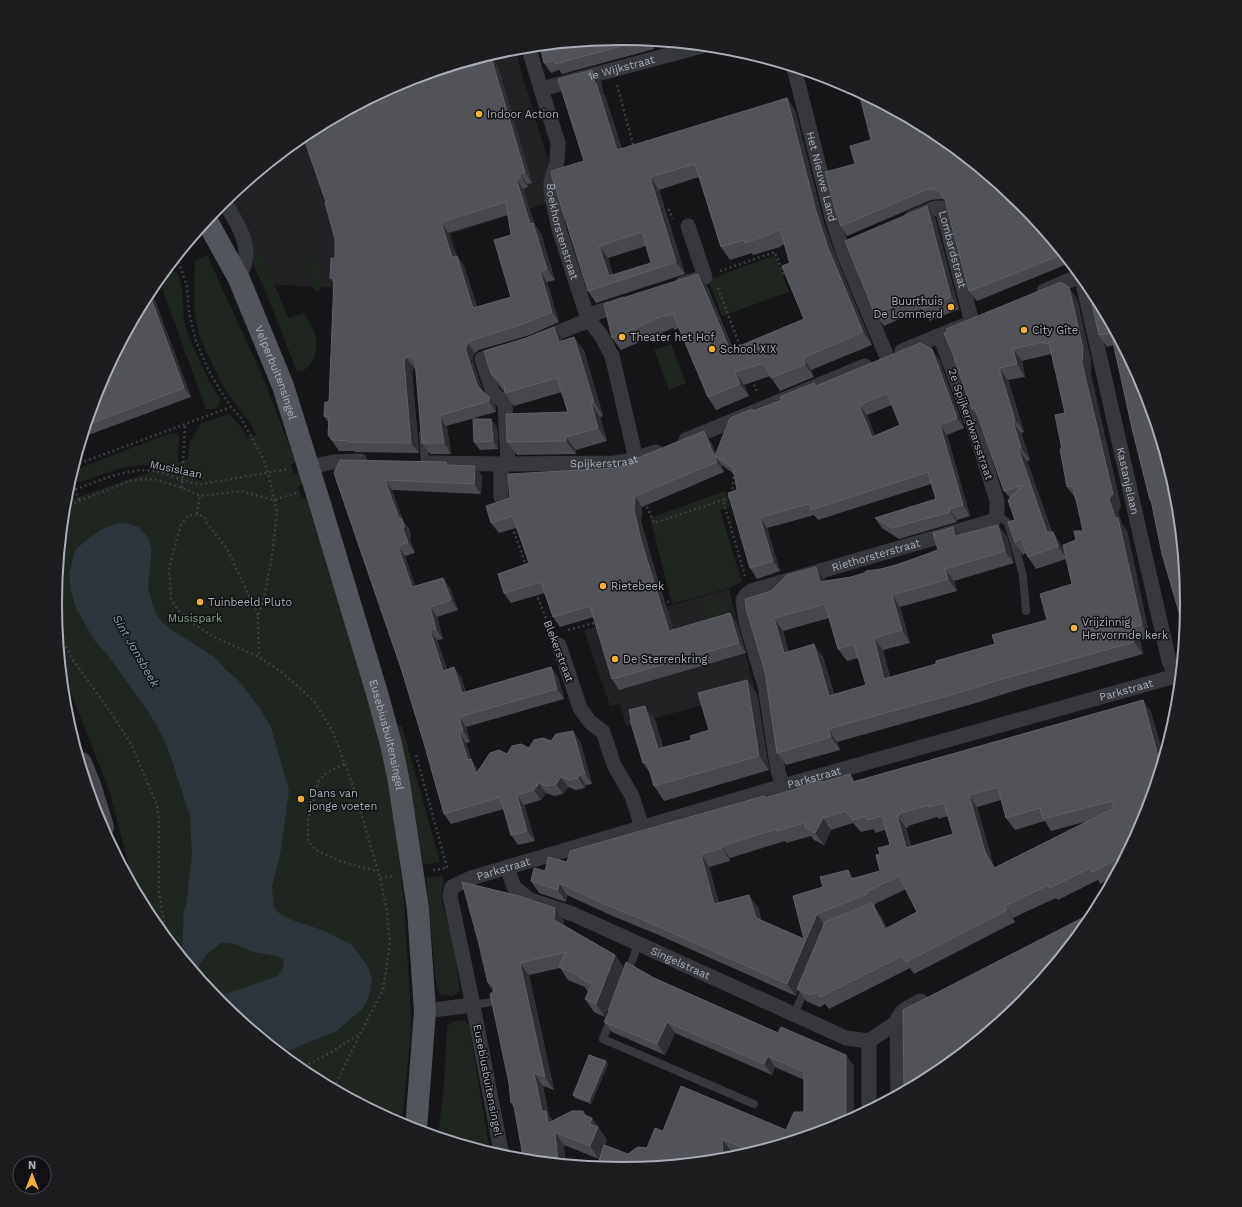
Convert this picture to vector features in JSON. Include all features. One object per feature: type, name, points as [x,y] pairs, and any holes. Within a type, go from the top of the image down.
[{"type":"main road","name":"Velperbuitensingel","points":[[208,228],[239,279],[283,386],[311,477]]},
{"type":"main road","name":"Eusebiusbuitensingel","points":[[311,477],[379,700],[391,744],[399,782],[418,909],[425,1011],[417,1123]]},
{"type":"street","name":"1e Wijkstraat","points":[[540,89],[689,49]]},
{"type":"street","name":"Boekhorstenstraat","points":[[532,53],[540,89],[558,143],[557,162],[551,181],[551,192],[559,229],[588,319],[601,335],[612,356],[636,459]]},
{"type":"street","name":"Het Nieuwe Land","points":[[795,73],[833,221],[842,248]]},
{"type":"street","points":[[228,208],[244,238],[246,250],[245,261],[239,279]]},
{"type":"street","name":"Lombardstraat","points":[[899,223],[935,208],[941,208],[972,322]]},
{"type":"street","points":[[667,289],[709,275],[688,226]]},
{"type":"street","points":[[856,242],[842,248],[887,357]]},
{"type":"street","points":[[1030,298],[1074,278]]},
{"type":"street","name":"Kastanjelaan","points":[[1085,293],[1169,661],[1175,673]]},
{"type":"street","points":[[501,497],[505,464],[505,403],[493,394],[482,359],[522,346],[579,324],[637,299]]},
{"type":"street","name":"Spijkerstraat","points":[[419,462],[505,464],[614,463],[636,459],[986,316]]},
{"type":"street","name":"2e Spijkerdwarsstraat","points":[[940,336],[977,436],[996,501],[997,514]]},
{"type":"street","points":[[311,477],[344,461],[375,462]]},
{"type":"street","name":"Riethorsterstraat","points":[[750,591],[993,521],[997,514]]},
{"type":"street","points":[[750,591],[743,600],[746,622],[765,686],[778,771],[783,786]]},
{"type":"street","name":"Blekerstraat","points":[[556,640],[580,708],[590,722],[603,732],[614,765],[632,796],[642,827]]},
{"type":"street","name":"Parkstraat","points":[[452,887],[471,878],[507,867],[783,786],[1175,679]]},
{"type":"street","name":"Singelstraat","points":[[507,867],[514,887],[530,900],[573,914],[846,1038],[869,1041]]},
{"type":"street","name":"Eusebiusbuitensingel","points":[[452,887],[450,896],[501,1148]]},
{"type":"street","points":[[898,1088],[898,1016],[906,1008],[935,994]]},
{"type":"street","points":[[425,1011],[473,1005]]},
{"type":"street","points":[[869,1103],[869,1041],[897,1022]]},
{"type":"lane","points":[[419,462],[422,423]]},
{"type":"lane","points":[[997,514],[1008,523],[1017,553],[1023,576],[1026,611]]},
{"type":"lane","points":[[625,980],[638,944]]},
{"type":"lane","points":[[794,1015],[808,980]]},
{"type":"lane","points":[[473,1005],[498,1001]]},
{"type":"lane","points":[[614,1010],[603,1039],[754,1104]]},
{"type":"path","points":[[613,70],[636,155]]},
{"type":"path","points":[[662,212],[669,210],[674,220],[688,226]]},
{"type":"path","points":[[741,350],[709,275],[774,252],[784,276],[791,274]]},
{"type":"path","points":[[179,263],[188,286],[189,313],[196,341],[208,369],[231,407],[241,418],[263,458],[277,511],[275,538],[263,602],[258,615],[259,657]]},
{"type":"path","points":[[752,379],[763,408]]},
{"type":"path","points":[[81,463],[231,407]]},
{"type":"path","points":[[182,488],[185,424]]},
{"type":"path","points":[[643,498],[654,523],[732,497],[734,469]]},
{"type":"path","name":"Musislaan","points":[[74,490],[111,477],[138,471],[155,471],[196,484],[268,473],[311,477]]},
{"type":"path","points":[[274,500],[311,477]]},
{"type":"path","name":"Musislaan","points":[[71,504],[129,481],[143,479],[157,480],[182,488],[200,496],[240,491],[274,500]]},
{"type":"path","points":[[74,490],[80,501]]},
{"type":"path","points":[[198,514],[200,496]]},
{"type":"path","points":[[723,500],[750,591]]},
{"type":"path","points":[[258,615],[227,549],[204,517],[198,514],[188,516],[181,525],[172,553],[169,569],[171,598],[178,610],[188,620],[212,636],[259,657],[288,677],[314,701],[333,732],[354,789],[378,871],[389,927],[390,943],[387,971],[383,990],[336,1083]]},
{"type":"path","points":[[512,526],[528,570]]},
{"type":"path","name":"Blekerstraat","points":[[536,593],[556,640]]},
{"type":"path","points":[[657,605],[671,601]]},
{"type":"path","points":[[556,640],[600,621]]},
{"type":"path","points":[[64,644],[73,660],[112,714],[131,744],[157,805],[159,822],[159,892],[164,924]]},
{"type":"path","points":[[344,764],[327,773],[319,780],[308,820],[308,840],[316,850],[340,861],[378,871]]},
{"type":"path","points":[[306,1065],[360,1034]]},
{"type":"shaded area","points":[[518,55],[518,61],[549,163],[551,202],[451,234],[461,266],[377,290],[262,284],[254,265],[233,203],[253,184],[281,160],[342,120],[407,88],[441,75],[476,64]]},
{"type":"shaded area","points":[[729,589],[755,691],[626,726],[620,704],[610,706],[584,630]]},
{"type":"green space","points":[[235,201],[265,261],[288,318],[303,313],[314,331],[316,338],[315,354],[311,364],[302,371],[297,372],[296,370],[257,271]]},
{"type":"green space","name":"Musispark","points":[[207,255],[262,375],[296,463],[291,464],[294,474],[300,473],[303,484],[298,487],[302,498],[306,497],[374,713],[391,792],[404,902],[411,1031],[403,1117],[342,1087],[281,1047],[226,998],[201,972],[178,943],[157,914],[130,870],[109,790],[69,688],[62,604],[67,531],[72,499],[162,468],[141,465],[131,466],[81,482],[76,481],[80,468],[170,433],[176,434],[179,437],[178,462],[187,459],[190,442],[201,423],[229,414],[243,429],[247,438],[256,435],[254,429],[225,390],[199,335],[194,310],[195,261]]},
{"type":"green space","points":[[775,255],[789,292],[722,316],[708,280]]},
{"type":"green space","points":[[314,258],[318,260],[322,267],[322,281],[320,289],[316,291],[310,281],[308,269],[308,261]]},
{"type":"green space","points":[[173,271],[177,273],[180,280],[184,317],[188,335],[207,377],[221,399],[219,406],[214,409],[206,409],[161,287]]},
{"type":"green space","points":[[671,344],[686,383],[669,390],[654,350]]},
{"type":"green space","points":[[725,491],[730,506],[720,510],[742,582],[730,588],[672,604],[650,518]]},
{"type":"green space","points":[[728,594],[735,616],[706,624],[699,603]]},
{"type":"green space","points":[[398,726],[402,726],[440,862],[423,865],[411,785]]},
{"type":"green space","points":[[443,876],[444,883],[441,897],[454,947],[460,991],[453,996],[440,994],[436,981],[426,877]]},
{"type":"green space","points":[[459,1020],[465,1021],[469,1025],[489,1146],[439,1131],[444,1083],[447,1026]]},
{"type":"water","name":"Sint Jansbeek","points":[[120,523],[139,527],[148,538],[151,548],[148,588],[158,618],[170,629],[213,656],[238,680],[259,707],[271,727],[289,791],[280,855],[272,887],[274,907],[279,913],[292,920],[322,930],[352,945],[366,964],[372,980],[367,1001],[362,1009],[337,1031],[287,1051],[253,1023],[223,995],[278,976],[283,968],[284,960],[277,956],[253,952],[232,943],[221,943],[207,954],[199,965],[199,969],[183,949],[183,911],[186,907],[192,855],[190,816],[167,746],[156,724],[106,653],[94,640],[76,608],[71,591],[69,573],[76,549],[104,528]]},
{"type":"building","points":[[625,45],[555,64],[554,60],[544,63],[541,51],[584,46]]},
{"type":"building","points":[[492,60],[525,172],[520,173],[521,177],[516,178],[530,224],[533,223],[547,269],[540,271],[552,312],[523,324],[472,340],[468,343],[466,351],[477,385],[489,397],[489,401],[438,416],[438,418],[440,417],[444,443],[422,443],[415,361],[414,358],[409,356],[406,357],[404,362],[411,443],[347,442],[348,441],[332,440],[328,435],[329,417],[324,416],[325,402],[329,402],[334,278],[330,278],[331,258],[335,258],[335,239],[325,203],[326,202],[305,143],[342,120],[407,88],[441,75]],"holes":[[[506,202],[511,235],[494,240],[511,297],[473,308],[457,256],[452,257],[441,222]]]},
{"type":"building","points":[[592,70],[595,84],[596,83],[617,150],[787,98],[816,211],[827,245],[863,332],[803,358],[805,364],[771,378],[764,363],[735,372],[740,384],[708,397],[673,314],[666,317],[665,315],[612,338],[604,304],[698,274],[730,350],[804,319],[782,266],[790,263],[780,229],[771,234],[745,243],[744,240],[721,247],[695,164],[650,177],[676,262],[588,291],[551,174],[551,171],[584,161],[558,79]],"holes":[[[642,232],[651,263],[609,276],[599,246]]]},
{"type":"building","points":[[861,100],[900,120],[961,160],[1016,209],[1041,235],[1058,256],[969,291],[945,200],[939,191],[934,189],[925,190],[841,226],[825,172],[855,164],[850,146],[871,140]]},
{"type":"building","points":[[927,206],[951,297],[922,309],[916,296],[875,314],[845,241]]},
{"type":"building","points":[[1061,282],[1069,287],[1083,348],[1082,363],[1113,494],[1109,499],[1115,517],[1118,518],[1142,625],[1131,628],[1134,642],[828,729],[831,737],[777,753],[765,672],[746,608],[745,599],[771,591],[787,575],[816,567],[820,582],[851,577],[866,571],[899,564],[938,550],[933,533],[953,527],[955,536],[998,525],[1005,551],[945,569],[948,579],[892,595],[902,630],[874,638],[884,679],[936,664],[936,661],[995,644],[992,635],[1047,620],[1040,594],[1072,584],[1063,545],[1076,540],[1074,531],[1083,531],[1073,486],[1067,487],[1060,449],[1062,449],[1055,415],[1065,413],[1049,343],[1044,344],[1043,342],[1013,349],[1017,364],[999,368],[1015,420],[1013,421],[1021,448],[1018,448],[1047,532],[1053,532],[1058,546],[1028,557],[1021,538],[1015,543],[1008,522],[1015,520],[1008,500],[1023,485],[1004,491],[975,408],[972,409],[954,358],[955,359],[944,333],[948,331],[946,329]],"holes":[[[825,604],[838,649],[854,644],[866,685],[829,696],[814,644],[784,653],[774,618]]]},
{"type":"building","points":[[152,301],[184,388],[92,423],[120,356],[137,324]]},
{"type":"building","points":[[1092,303],[1110,333],[1099,335]]},
{"type":"building","points":[[554,327],[559,342],[574,337],[594,402],[591,403],[598,428],[566,437],[566,441],[507,442],[506,414],[568,412],[557,378],[505,393],[504,385],[491,374],[484,351],[526,338]]},
{"type":"building","points":[[1112,337],[1137,390],[1150,424],[1169,495],[1175,531],[1179,614],[1162,554],[1151,500],[1132,428]]},
{"type":"building","points":[[920,343],[932,349],[957,418],[940,425],[963,505],[949,509],[950,512],[892,528],[875,518],[936,499],[928,472],[811,510],[809,504],[782,511],[760,518],[773,561],[750,568],[728,493],[737,490],[733,468],[715,456],[730,418],[752,409],[753,411],[782,400],[780,397],[814,383],[816,386]],"holes":[[[887,393],[900,425],[872,437],[859,405]]]},
{"type":"building","points":[[473,419],[491,419],[493,441],[474,442]]},
{"type":"building","points":[[704,431],[717,462],[635,496],[634,510],[641,540],[669,631],[730,613],[739,643],[612,679],[590,606],[553,617],[541,582],[504,593],[498,574],[529,563],[513,516],[491,523],[486,506],[510,498],[508,474],[631,466],[630,461]]},
{"type":"building","points":[[340,460],[446,462],[447,465],[475,466],[474,484],[385,480],[398,516],[402,519],[404,526],[403,530],[408,542],[398,546],[412,587],[443,578],[451,600],[430,607],[436,629],[430,630],[443,671],[454,667],[462,693],[551,667],[557,689],[459,717],[463,731],[459,732],[468,760],[471,759],[476,774],[490,753],[499,750],[507,754],[512,746],[521,744],[529,748],[534,740],[543,738],[551,741],[556,734],[573,731],[585,774],[579,775],[578,778],[569,780],[561,777],[556,784],[547,786],[539,783],[534,790],[517,795],[527,831],[511,835],[500,797],[444,814],[401,668],[334,473]]},
{"type":"building","points":[[747,680],[759,756],[654,786],[647,762],[643,763],[630,720],[629,710],[645,706],[658,749],[691,740],[690,736],[709,730],[698,693]]},
{"type":"building","points":[[1143,700],[1158,756],[1150,783],[1137,817],[1118,859],[1092,872],[1090,868],[1050,888],[1048,885],[1005,906],[1007,910],[906,962],[902,956],[820,997],[817,992],[811,995],[797,989],[825,922],[872,903],[885,929],[917,912],[899,876],[866,892],[867,894],[817,914],[787,984],[559,883],[558,890],[531,881],[534,868],[545,871],[548,857],[567,862],[570,851],[764,796],[765,798],[796,789],[815,781],[823,782],[850,774],[853,782]],"holes":[[[998,787],[1006,818],[1040,808],[1043,819],[1112,801],[1114,808],[994,868],[985,852],[969,795]],[[944,803],[953,834],[906,848],[897,815],[929,805],[929,807]],[[845,811],[853,820],[866,816],[867,820],[882,816],[890,845],[878,848],[880,854],[876,855],[880,871],[851,879],[848,870],[820,877],[823,887],[793,896],[804,939],[756,918],[749,895],[714,904],[701,854],[722,848],[721,846],[777,829],[777,831],[804,823],[806,828],[815,833],[823,818]]]},
{"type":"building","points":[[462,882],[519,896],[555,908],[554,920],[615,955],[596,1004],[585,999],[592,984],[579,978],[580,976],[559,967],[566,952],[520,963],[545,1077],[534,1073],[542,1111],[546,1111],[548,1123],[572,1111],[583,1111],[584,1115],[592,1118],[590,1124],[598,1127],[590,1146],[555,1132],[558,1158],[522,1153],[513,1101],[511,1103],[509,1083],[490,994],[494,991],[494,987],[491,983],[488,983]]},
{"type":"building","points":[[1082,918],[1041,972],[1016,998],[961,1047],[904,1085],[903,1010]]},
{"type":"building","points":[[626,962],[654,978],[778,1033],[781,1027],[846,1055],[846,1114],[801,1132],[766,1143],[743,1148],[722,1139],[723,1152],[658,1161],[599,1161],[604,1145],[628,1154],[638,1147],[647,1148],[655,1128],[663,1131],[681,1086],[786,1130],[794,1112],[804,1112],[804,1072],[768,1056],[764,1064],[667,1022],[657,1044],[604,1022]]},
{"type":"building","points":[[589,1055],[606,1061],[589,1101],[573,1095]]},
{"type":"place","name":"Indoor Action","points":[[479,114]]},
{"type":"place","name":"Buurthuis De Lommerd","points":[[951,307]]},
{"type":"place","name":"City Gîte","points":[[1024,330]]},
{"type":"place","name":"Theater het Hof","points":[[622,337]]},
{"type":"place","name":"School XIX","points":[[712,349]]},
{"type":"place","name":"Rietebeek","points":[[603,586]]},
{"type":"place","name":"Tuinbeeld Pluto","points":[[200,602]]},
{"type":"place","name":"Vrijzinnig Hervormde kerk","points":[[1074,628]]},
{"type":"place","name":"De Sterrenkring","points":[[615,659]]},
{"type":"place","name":"Dans van jonge voeten","points":[[301,799]]}]
